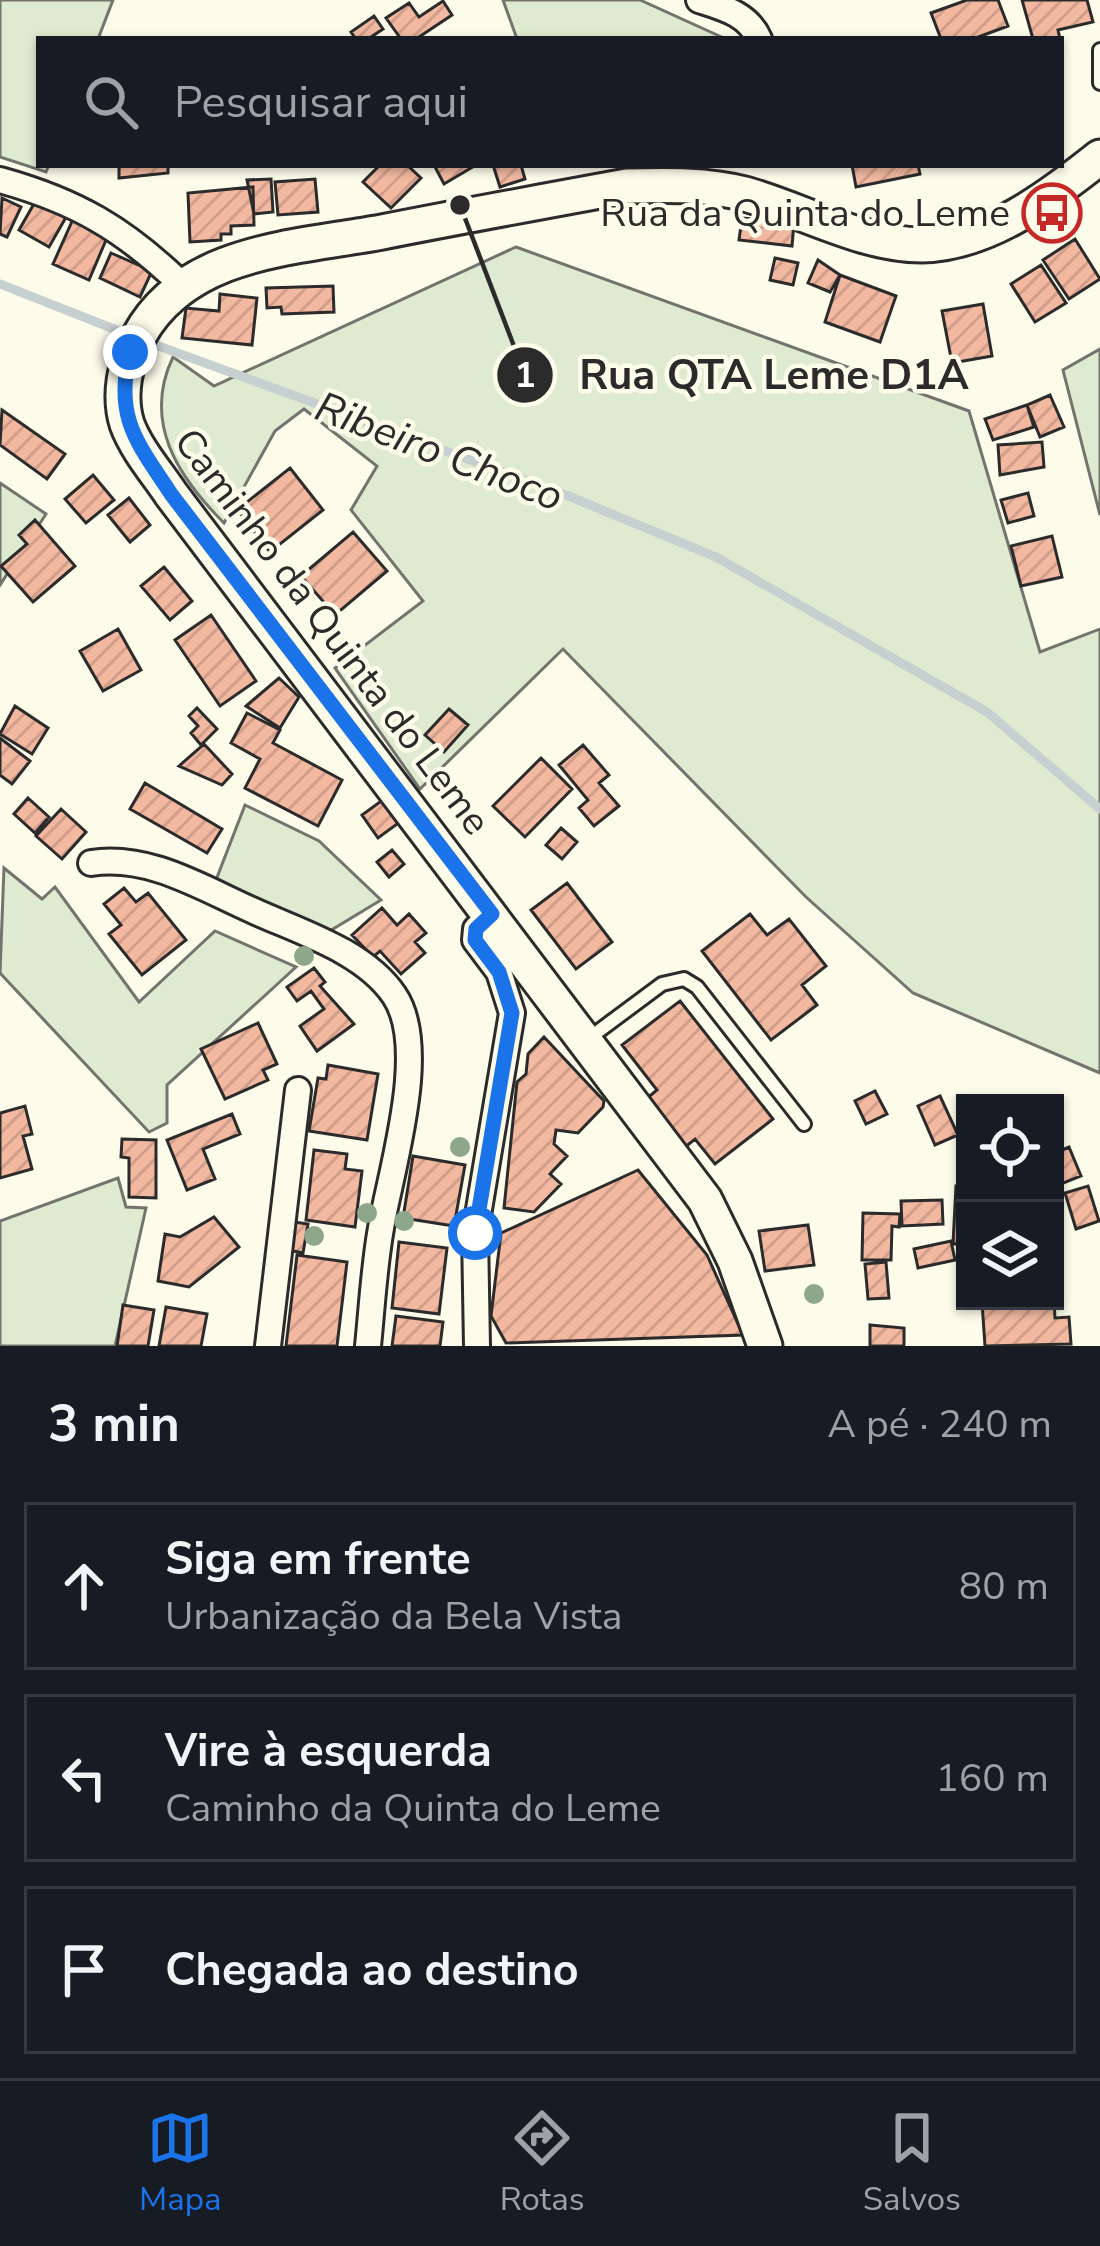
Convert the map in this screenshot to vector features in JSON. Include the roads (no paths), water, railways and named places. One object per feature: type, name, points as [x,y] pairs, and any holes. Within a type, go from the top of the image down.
[{"type":"street","points":[[699,0],[733,11],[752,24],[758,36]]},
{"type":"street","name":"Caminho da Quinta do Leme","points":[[765,1346],[720,1226],[588,1040],[171,494],[129,430],[124,394],[130,352],[152,311],[181,284],[222,265],[302,246],[699,176],[886,241],[926,245],[1015,216],[1100,157]]},
{"type":"street","points":[[0,180],[55,194],[90,211],[181,284]]},
{"type":"street","points":[[91,863],[116,859],[180,878],[348,954],[395,995],[405,1024],[406,1092],[380,1232],[368,1346]]},
{"type":"street","points":[[477,1346],[475,1233],[512,1013],[499,972],[475,940],[476,929],[492,914]]},
{"type":"street","points":[[268,1346],[298,1090]]},
{"type":"lane","points":[[1100,50],[1100,83]]},
{"type":"lane","points":[[588,1040],[662,984],[684,979],[697,987],[804,1124]]},
{"type":"waterway","name":"Ribeiro Choco","points":[[0,284],[129,335]]},
{"type":"waterway","name":"Ribeiro Choco","points":[[145,341],[566,495],[716,557],[987,712],[1100,809]]},
{"type":"place","name":"Rua QTA Leme D1A","points":[[460,205]]},
{"type":"place","name":"Rua da Quinta do Leme","points":[[1052,213]]}]
